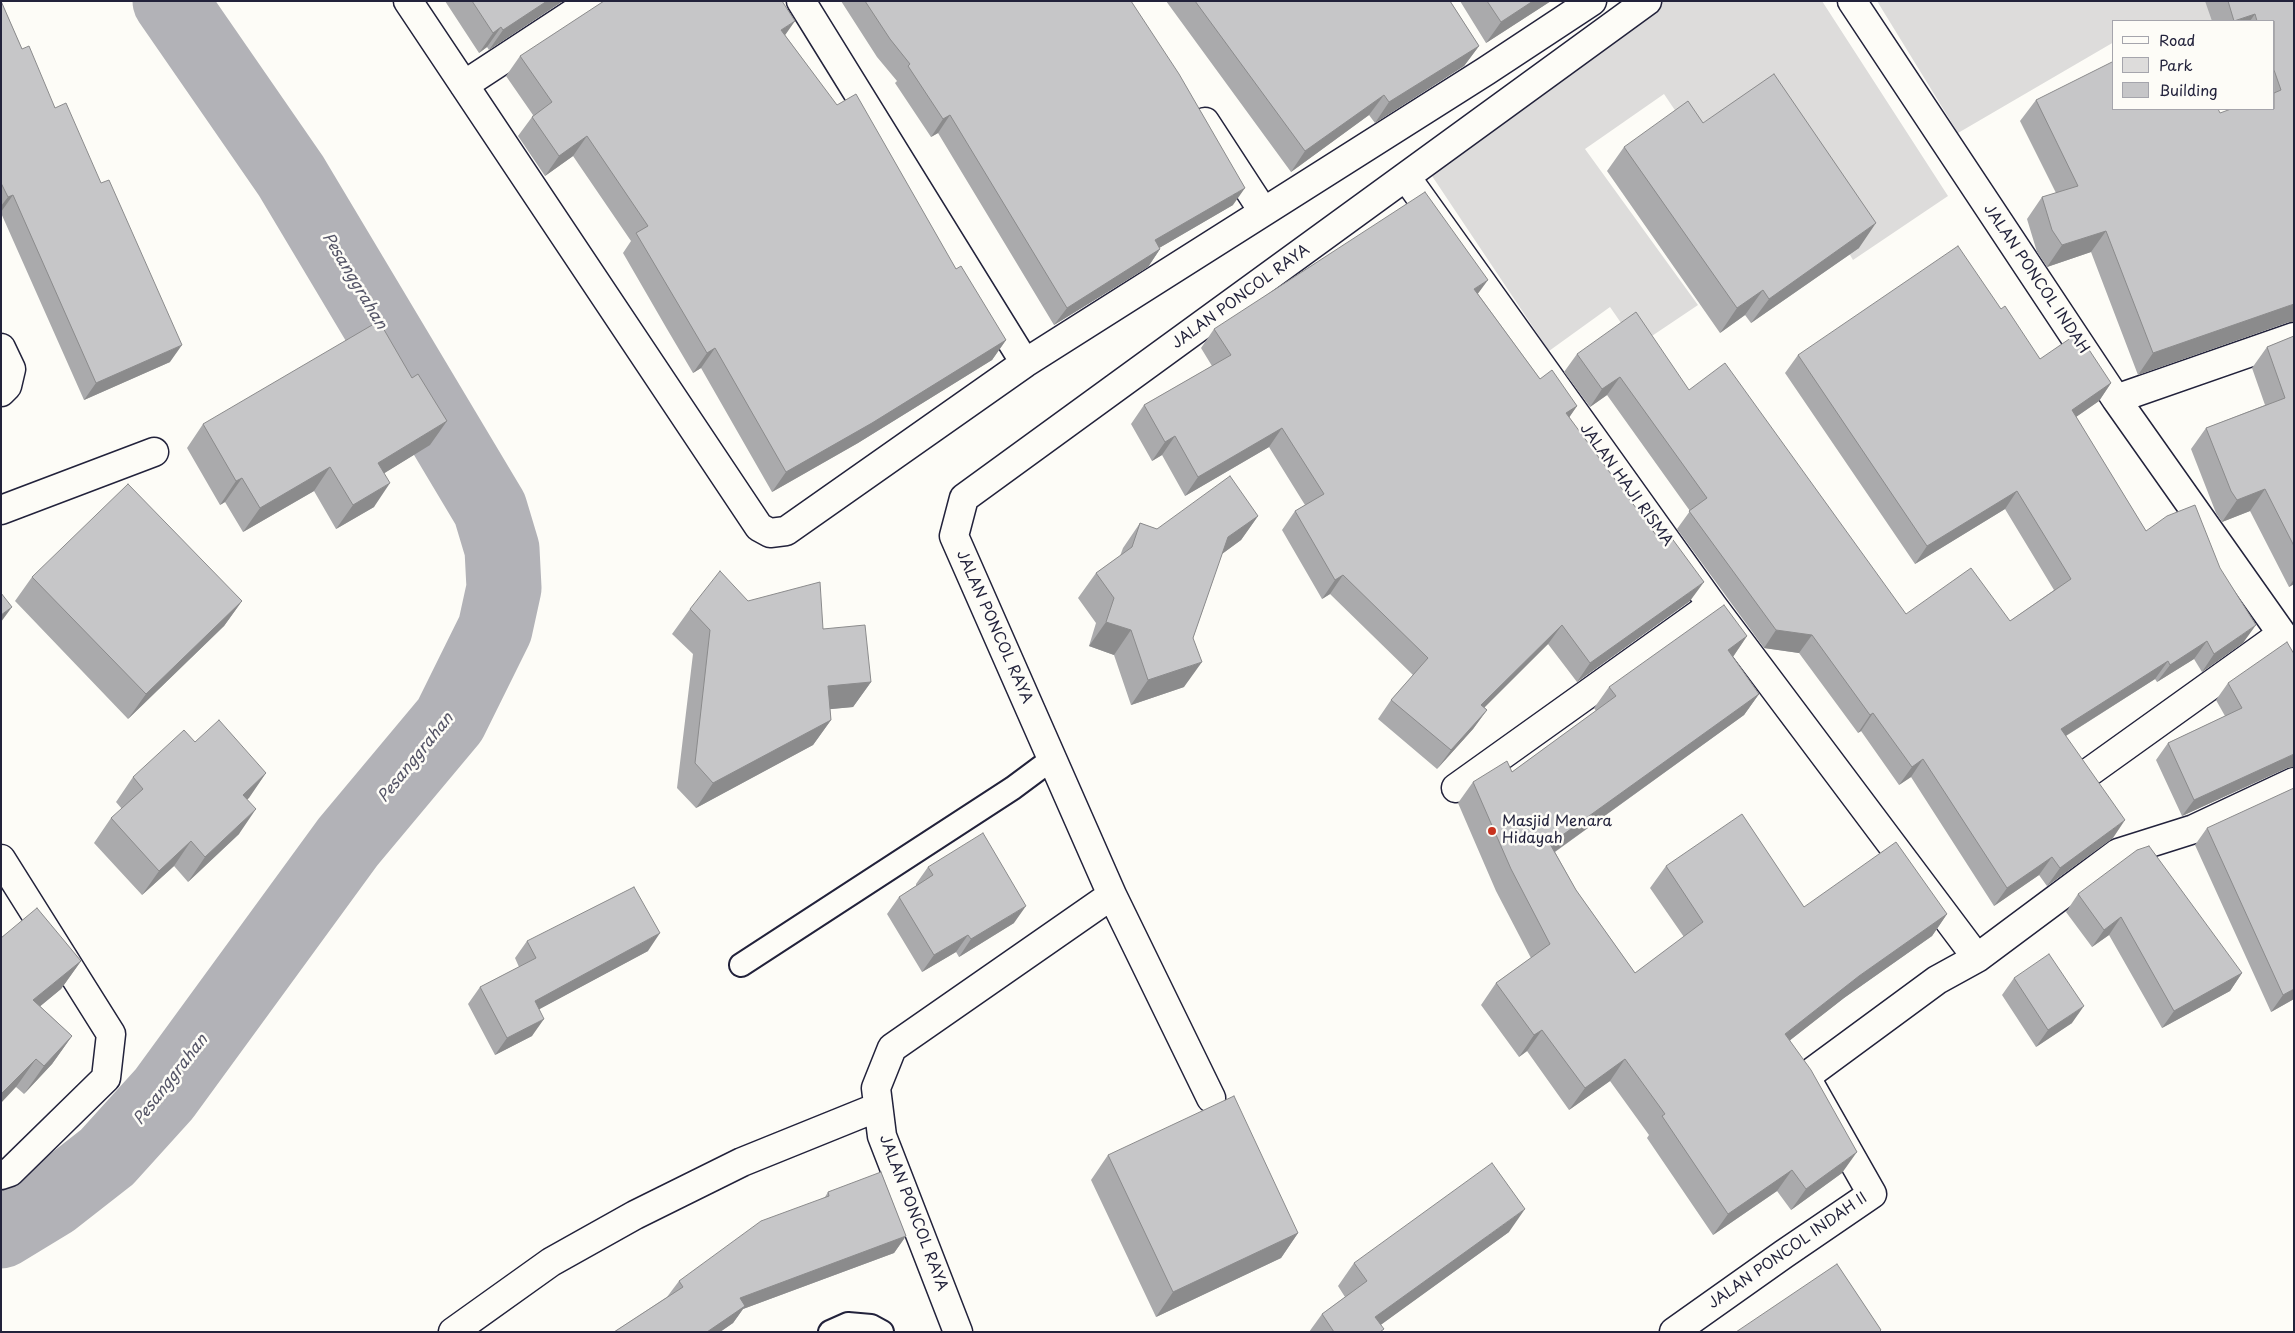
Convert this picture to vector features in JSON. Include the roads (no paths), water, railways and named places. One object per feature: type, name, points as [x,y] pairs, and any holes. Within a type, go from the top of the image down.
[{"type":"street","points":[[408,1],[759,527],[770,533],[786,532],[1024,363],[1486,71],[1592,1]]},
{"type":"street","points":[[464,85],[592,1]]},
{"type":"street","points":[[801,1],[1024,363]]},
{"type":"street","name":"JALAN PONCOL RAYA","points":[[958,1332],[882,1136],[876,1088],[892,1048],[1112,895],[954,536],[964,498],[1647,1]]},
{"type":"street","name":"JALAN PONCOL INDAH","points":[[1852,1],[2116,399],[2288,643]]},
{"type":"street","points":[[1470,47],[1486,71]]},
{"type":"street","points":[[1189,98],[1263,211]]},
{"type":"street","name":"JALAN HAJI RISMA","points":[[1406,177],[1712,605],[1977,958]]},
{"type":"street","points":[[2116,399],[2294,337]]},
{"type":"street","points":[[1,348],[11,369],[7,386],[1,392]]},
{"type":"street","points":[[1,510],[154,452]]},
{"type":"street","points":[[1456,788],[1712,605]]},
{"type":"street","points":[[2088,772],[2288,643]]},
{"type":"street","points":[[1977,958],[2118,853],[2194,829],[2294,782]]},
{"type":"street","points":[[1,859],[111,1034],[106,1078],[10,1172],[1,1175]]},
{"type":"street","points":[[1112,895],[1211,1098]]},
{"type":"street","name":"JALAN PONCOL INDAH II","points":[[1674,1332],[1872,1194],[1809,1083],[1809,1078],[1812,1072],[1937,980],[1977,958]]},
{"type":"street","points":[[453,1332],[551,1262],[635,1215],[742,1162],[878,1107]]},
{"type":"lane","points":[[741,964],[1013,788],[1052,759]]},
{"type":"lane","points":[[830,1332],[848,1324],[871,1326],[882,1332]]},
{"type":"waterway","name":"Pesanggrahan","points":[[1,1231],[52,1200],[107,1157],[164,1094],[348,842],[450,720],[495,629],[504,588],[502,549],[490,509],[291,176],[170,1]]},
{"type":"place","name":"Masjid Menara Hidayah","points":[[1492,831]]}]
